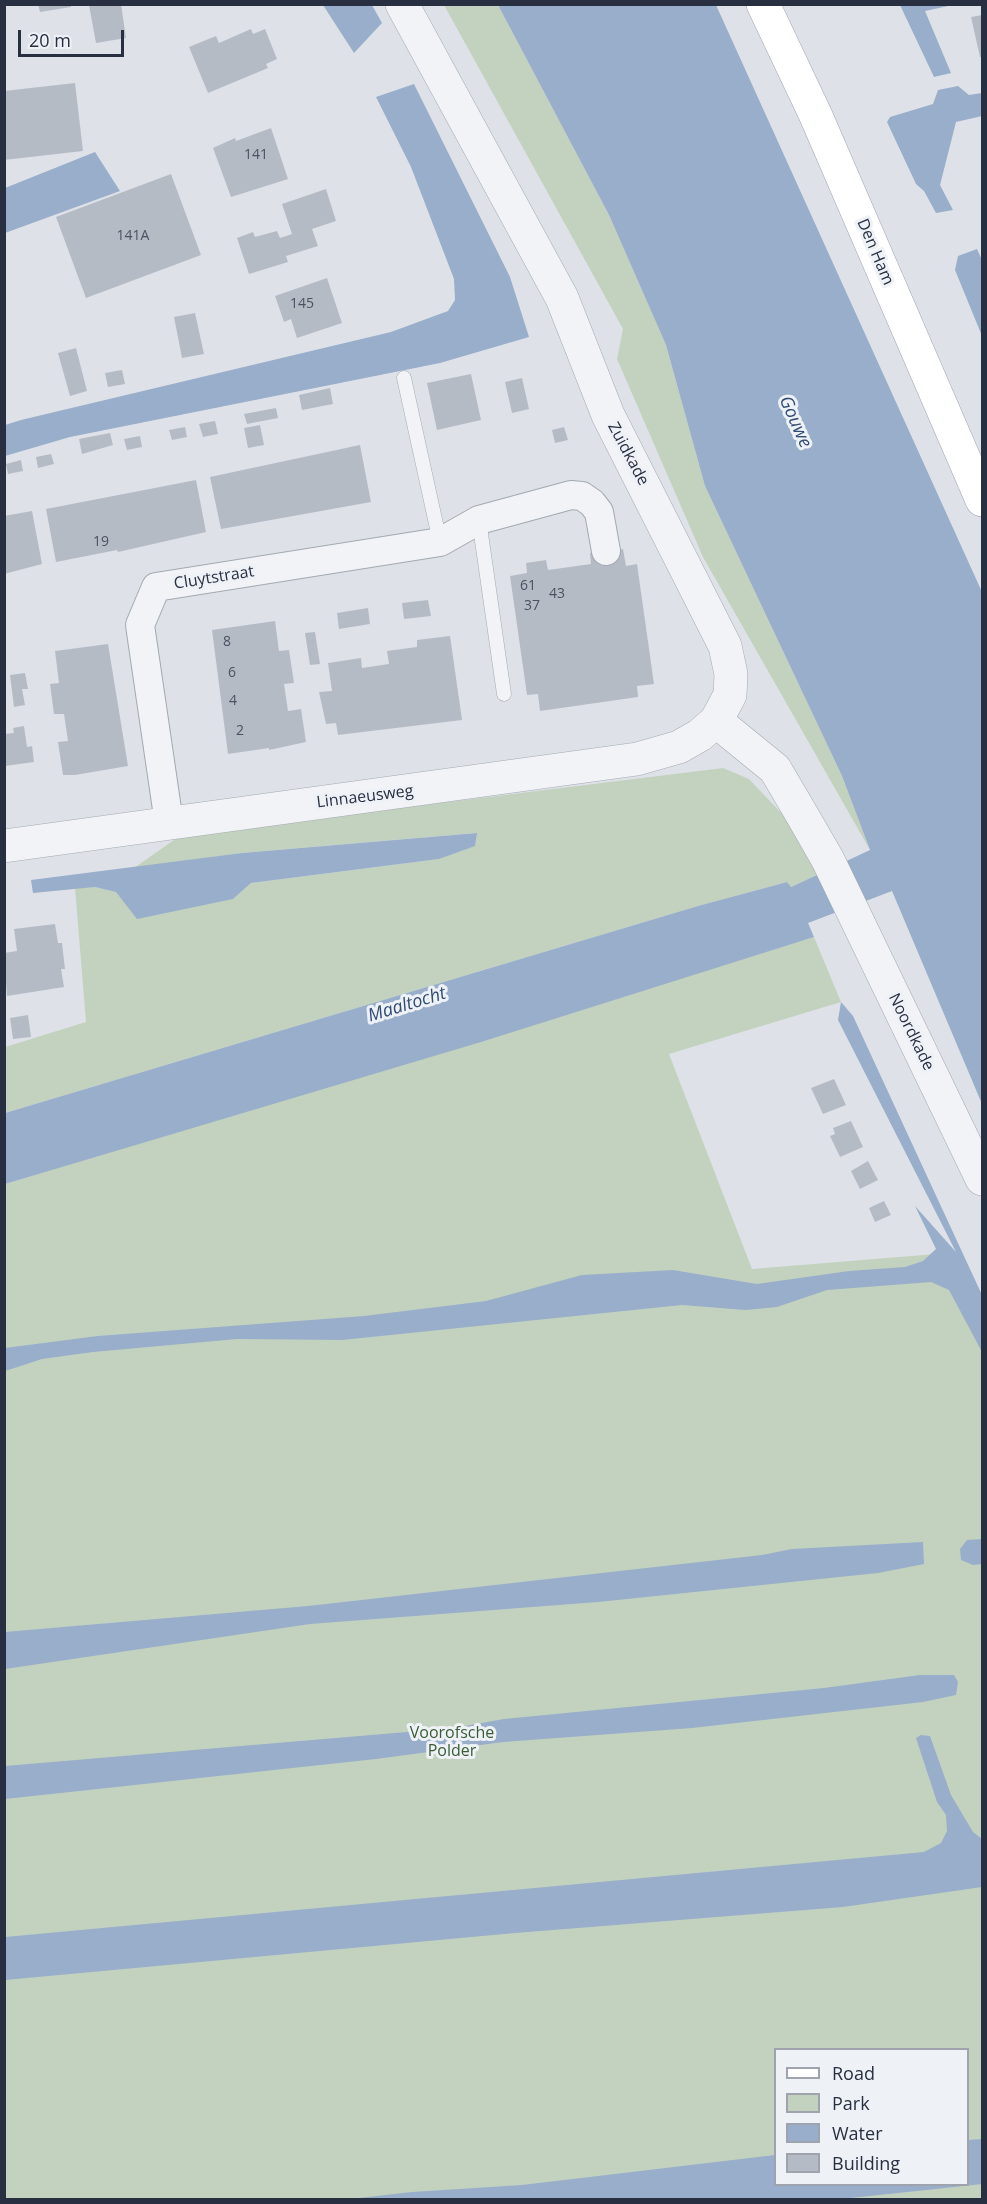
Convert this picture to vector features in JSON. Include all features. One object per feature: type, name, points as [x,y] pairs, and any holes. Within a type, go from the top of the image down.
[{"type":"main road","name":"Den Ham","points":[[764,4],[816,116],[982,500]]},
{"type":"street","name":"Zuidkade","points":[[402,4],[562,298],[608,415],[725,646],[731,674],[730,695],[716,721]]},
{"type":"street","name":"Cluytstraat","points":[[168,823],[140,625],[156,587],[440,542],[479,520],[559,498],[582,496],[599,512],[606,551]]},
{"type":"street","name":"Linnaeusweg","points":[[4,846],[616,763],[679,747],[716,721]]},
{"type":"street","name":"Noordkade","points":[[716,721],[775,769],[840,886],[982,1179]]},
{"type":"lane","points":[[404,378],[440,542]]},
{"type":"lane","points":[[479,520],[504,694]]},
{"type":"green space","points":[[444,5],[498,5],[609,215],[666,345],[705,486],[842,776],[870,850],[703,557],[617,359],[623,329]]},
{"type":"green space","points":[[723,768],[749,779],[787,819],[818,874],[791,887],[787,882],[698,906],[5,1113],[5,1047],[86,1022],[75,888],[95,887],[117,892],[233,899],[251,883],[439,859],[476,833],[242,853],[134,868],[181,835]]},
{"type":"green space","name":"Voorofsche Polder","points":[[814,937],[841,1002],[669,1054],[752,1269],[960,1252],[982,1309],[982,2199],[5,2200],[5,1184]]},
{"type":"water","points":[[323,5],[372,5],[382,23],[354,53]]},
{"type":"water","points":[[498,5],[716,5],[982,592],[982,1104],[892,891],[808,923],[814,937],[481,1042],[5,1184],[5,1113],[698,906],[787,882],[791,887],[870,850],[842,776],[705,486],[666,345],[609,215]]},
{"type":"water","points":[[900,5],[953,5],[925,11],[951,73],[934,77]]},
{"type":"water","points":[[414,84],[510,277],[529,337],[440,363],[70,437],[5,456],[5,425],[391,332],[448,311],[455,300],[454,279],[411,167],[376,97]]},
{"type":"water","points":[[958,86],[969,95],[982,93],[982,116],[956,122],[940,185],[953,210],[936,213],[924,191],[916,184],[887,122],[890,117],[933,104],[938,90]]},
{"type":"water","points":[[95,152],[120,191],[5,233],[5,188]]},
{"type":"water","points":[[977,249],[982,260],[982,336],[955,270],[958,256]]},
{"type":"water","points":[[477,833],[475,846],[439,859],[251,883],[233,899],[137,919],[116,892],[95,887],[33,893],[31,880],[242,853]]},
{"type":"water","points":[[841,1002],[853,1016],[982,1295],[982,1352],[949,1290],[931,1282],[827,1290],[777,1307],[746,1310],[682,1305],[342,1340],[237,1339],[93,1352],[42,1359],[5,1371],[5,1348],[98,1336],[364,1316],[486,1301],[582,1275],[673,1270],[757,1284],[849,1271],[905,1267],[923,1261],[936,1249],[915,1206],[956,1252],[838,1020]]},
{"type":"water","points":[[982,1539],[982,1564],[973,1565],[961,1560],[960,1549],[967,1540]]},
{"type":"water","points":[[923,1542],[924,1564],[878,1573],[598,1602],[310,1624],[5,1669],[5,1632],[308,1606],[762,1555],[792,1549]]},
{"type":"water","points":[[920,1675],[954,1675],[958,1682],[956,1695],[923,1702],[692,1728],[503,1742],[376,1759],[5,1799],[5,1766],[454,1728],[504,1719],[824,1688]]},
{"type":"water","points":[[921,1735],[930,1736],[951,1795],[973,1832],[982,1839],[982,1887],[843,1907],[515,1933],[5,1980],[5,1937],[924,1852],[941,1843],[947,1831],[946,1815],[937,1802],[916,1738]]},
{"type":"water","points":[[982,2139],[982,2184],[969,2185],[969,2140]]},
{"type":"water","points":[[774,2155],[774,2186],[963,2186],[831,2200],[350,2199],[412,2192],[522,2185]]},
{"type":"building","points":[[38,4],[71,4],[71,7],[40,12]]},
{"type":"building","points":[[121,4],[126,38],[96,43],[89,5]]},
{"type":"building","points":[[982,15],[982,57],[980,57],[971,17]]},
{"type":"building","points":[[251,29],[253,34],[265,29],[277,59],[266,64],[268,68],[208,93],[189,47],[216,36],[219,43]]},
{"type":"building","points":[[75,83],[83,151],[4,160],[4,91]]},
{"type":"building","points":[[271,128],[288,179],[231,197],[213,148],[235,138],[236,141]]},
{"type":"building","points":[[171,174],[201,255],[86,298],[56,217]]},
{"type":"building","points":[[326,189],[336,221],[312,229],[318,246],[286,256],[288,262],[249,274],[237,238],[253,232],[255,237],[277,231],[280,238],[292,234],[282,204]]},
{"type":"building","points":[[327,278],[342,323],[297,338],[291,319],[284,322],[275,296]]},
{"type":"building","points":[[195,313],[204,354],[182,358],[174,317]]},
{"type":"building","points":[[76,348],[87,391],[70,396],[58,353]]},
{"type":"building","points":[[122,370],[125,384],[108,387],[105,373]]},
{"type":"building","points":[[471,374],[481,420],[437,430],[427,383]]},
{"type":"building","points":[[522,378],[529,409],[512,413],[505,382]]},
{"type":"building","points":[[330,388],[333,404],[302,410],[299,395]]},
{"type":"building","points":[[276,408],[278,418],[247,424],[244,414]]},
{"type":"building","points":[[215,421],[218,434],[203,437],[199,424]]},
{"type":"building","points":[[260,425],[264,445],[248,448],[244,428]]},
{"type":"building","points":[[185,427],[187,437],[172,440],[169,430]]},
{"type":"building","points":[[564,427],[568,440],[555,443],[552,430]]},
{"type":"building","points":[[110,433],[113,445],[82,454],[79,439]]},
{"type":"building","points":[[140,436],[142,447],[127,450],[124,439]]},
{"type":"building","points":[[360,445],[371,502],[221,529],[210,477]]},
{"type":"building","points":[[51,454],[54,464],[38,468],[36,457]]},
{"type":"building","points":[[21,460],[23,471],[8,474],[6,464]]},
{"type":"building","points":[[196,480],[206,532],[118,552],[117,550],[56,562],[46,509]]},
{"type":"building","points":[[32,511],[42,564],[4,574],[4,516]]},
{"type":"building","points":[[623,549],[626,566],[637,564],[654,684],[637,686],[638,697],[540,711],[538,694],[527,695],[510,576],[527,573],[526,563],[546,560],[548,570],[591,564],[590,553]]},
{"type":"building","points":[[428,600],[431,616],[404,619],[402,603]]},
{"type":"building","points":[[368,608],[370,624],[339,629],[337,613]]},
{"type":"building","points":[[275,621],[279,651],[289,650],[294,683],[284,684],[288,711],[301,709],[306,742],[269,750],[269,748],[228,754],[212,630]]},
{"type":"building","points":[[315,632],[320,664],[310,665],[305,633]]},
{"type":"building","points":[[450,636],[462,720],[338,735],[336,723],[326,724],[319,692],[332,691],[328,663],[361,658],[362,668],[389,664],[387,651],[417,647],[417,640]]},
{"type":"building","points":[[108,644],[128,766],[63,775],[58,742],[68,741],[64,714],[54,714],[50,684],[59,683],[55,651]]},
{"type":"building","points":[[25,673],[28,689],[22,689],[25,705],[14,707],[10,675]]},
{"type":"building","points":[[24,726],[27,747],[32,746],[34,762],[5,766],[4,734],[14,733],[13,728]]},
{"type":"building","points":[[55,924],[58,943],[62,943],[65,969],[61,969],[64,987],[7,996],[4,953],[17,951],[14,929]]},
{"type":"building","points":[[28,1015],[31,1037],[13,1039],[10,1018]]},
{"type":"building","points":[[834,1079],[846,1105],[823,1114],[811,1088]]},
{"type":"building","points":[[851,1121],[863,1147],[840,1157],[830,1136],[835,1134],[833,1128]]},
{"type":"building","points":[[868,1161],[878,1180],[860,1189],[851,1171]]},
{"type":"building","points":[[884,1201],[891,1215],[875,1222],[869,1208]]},
{"type":"water label","name":"Gouwe","points":[[795,422]]},
{"type":"water label","name":"Maaltocht","points":[[407,1005]]}]
